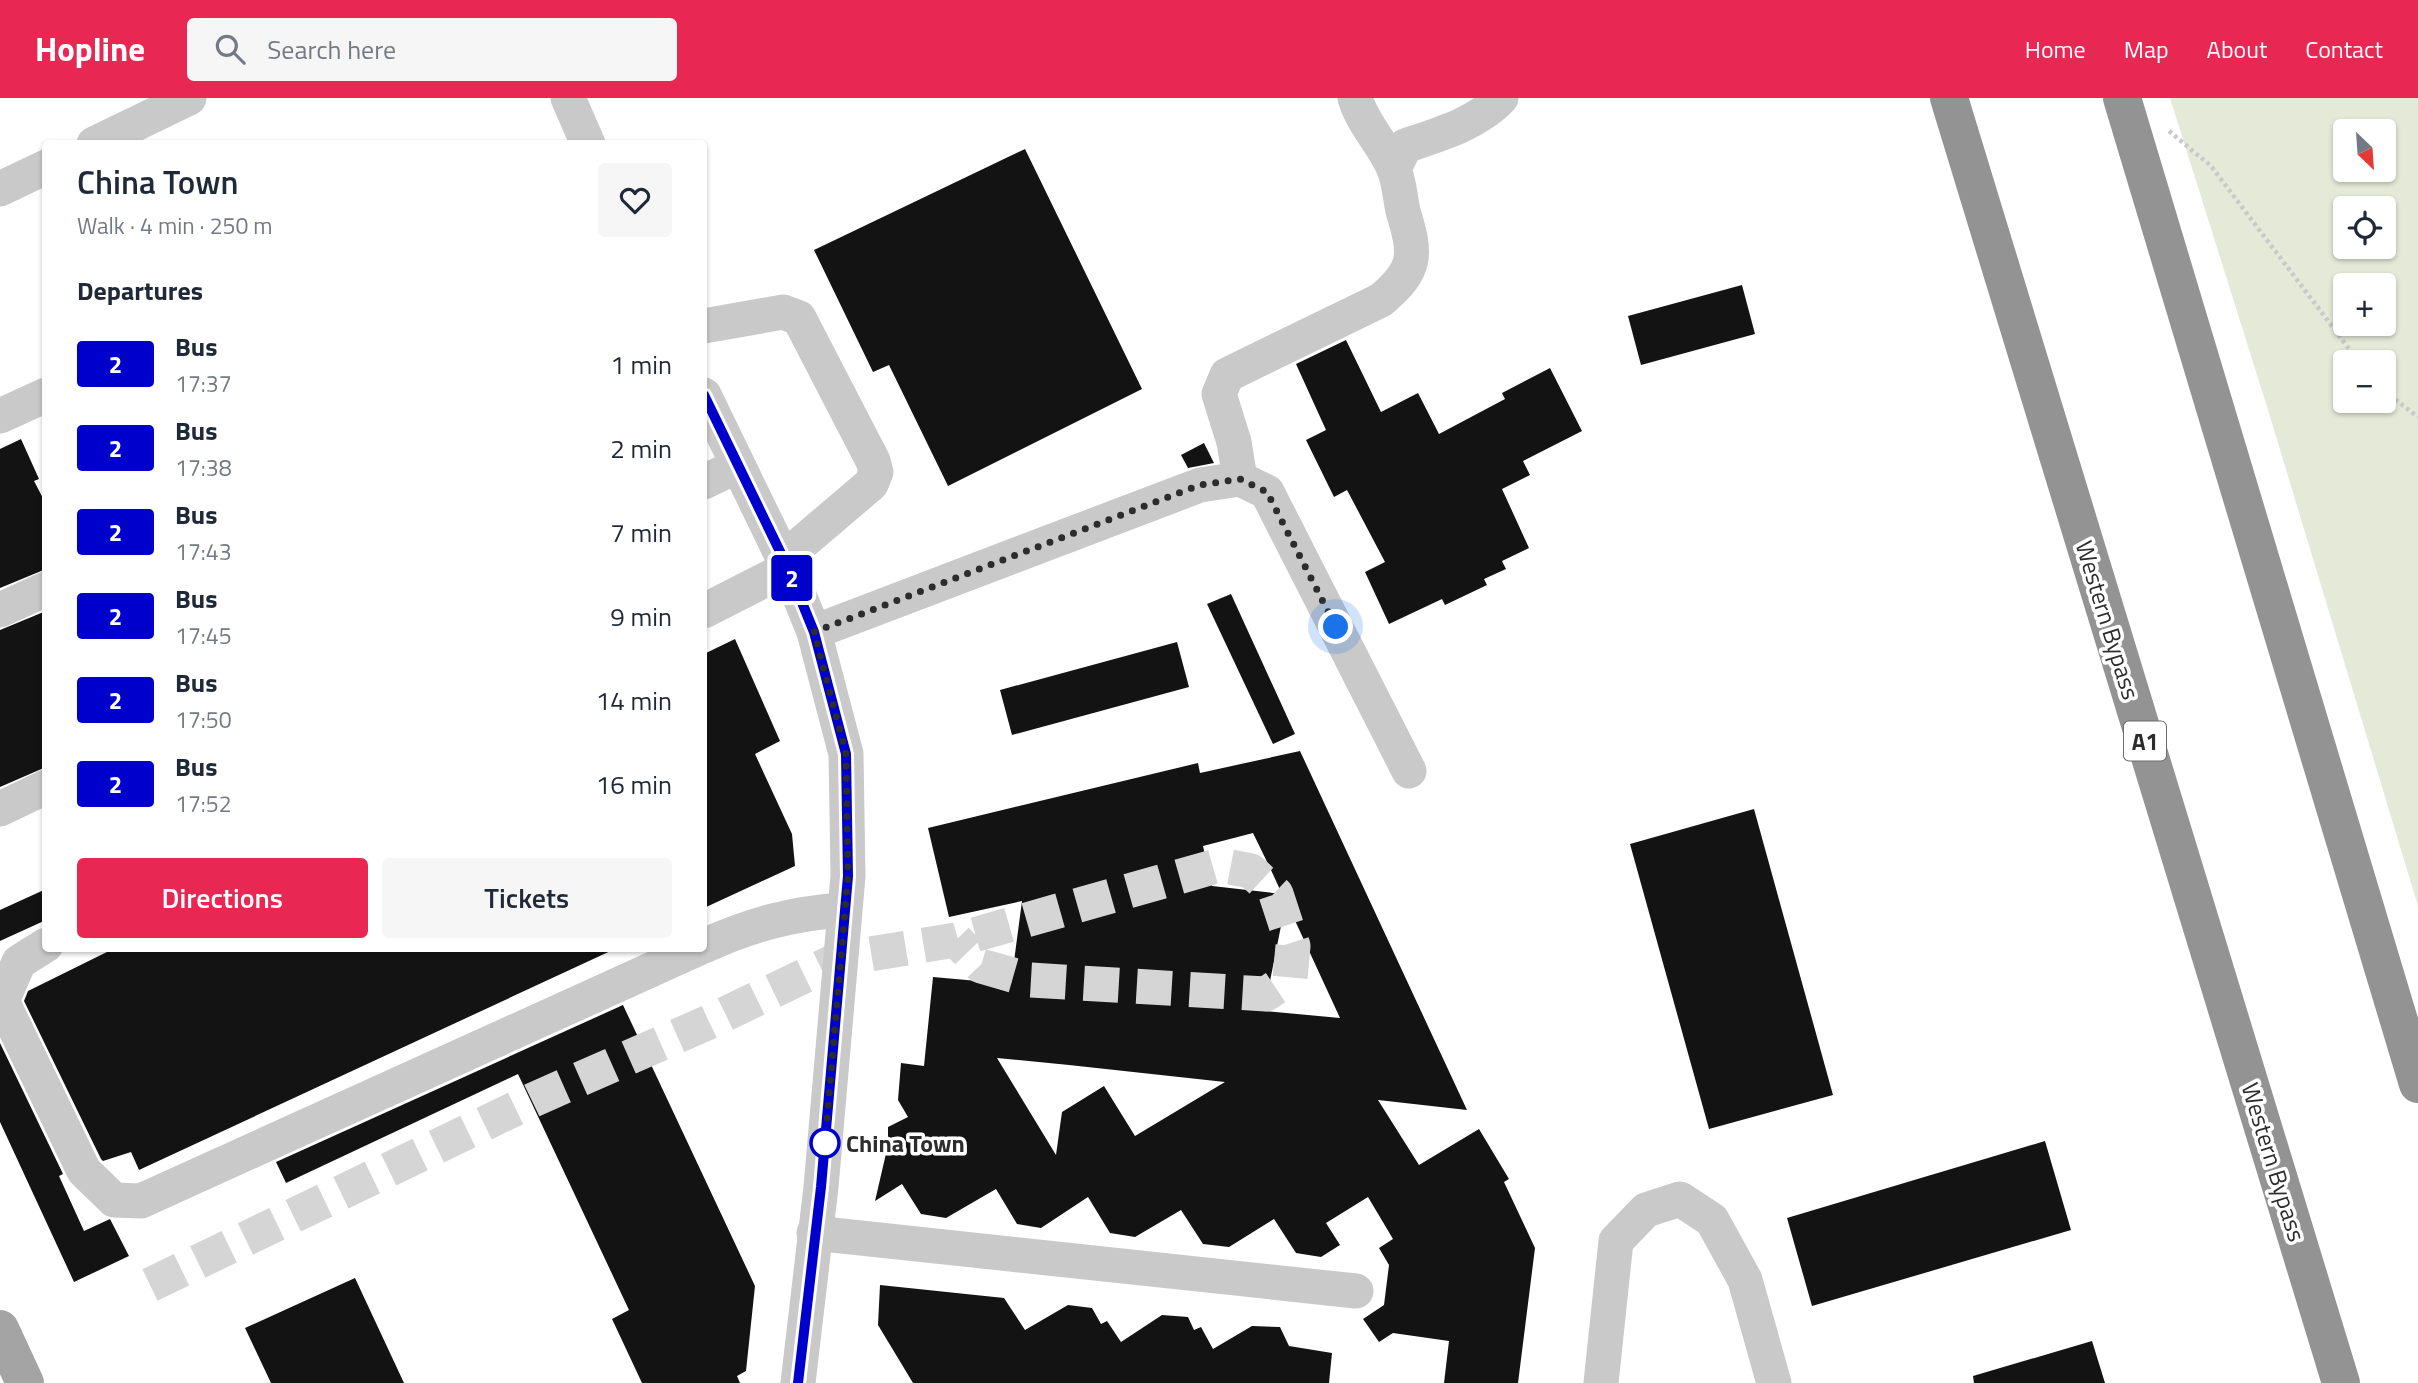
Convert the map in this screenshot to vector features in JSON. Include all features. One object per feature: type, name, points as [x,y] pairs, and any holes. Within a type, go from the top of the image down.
[{"type":"highway","name":"Western Bypass","points":[[1949,98],[2342,1383]]},
{"type":"highway","points":[[2122,98],[2418,1084]]},
{"type":"main road","points":[[0,1329],[25,1383]]},
{"type":"street","points":[[102,140],[189,98]]},
{"type":"street","points":[[568,98],[586,140]]},
{"type":"street","points":[[1240,479],[1234,442],[1219,394],[1227,375],[1381,300],[1401,284],[1412,264],[1413,243],[1394,169],[1360,115],[1355,98]]},
{"type":"street","points":[[1394,169],[1405,146],[1456,127],[1492,108],[1501,98]]},
{"type":"street","points":[[0,189],[42,169]]},
{"type":"street","points":[[707,325],[783,312],[799,318],[873,461],[876,472],[872,484],[785,564],[707,609]]},
{"type":"street","points":[[0,416],[42,397]]},
{"type":"street","points":[[707,401],[785,564],[814,632],[846,754],[848,876],[821,1187],[798,1383]]},
{"type":"street","points":[[707,481],[737,466]]},
{"type":"street","points":[[814,632],[1200,485],[1240,479],[1267,492],[1409,771]]},
{"type":"street","points":[[0,610],[42,591]]},
{"type":"street","points":[[0,808],[42,789]]},
{"type":"street","points":[[707,944],[741,929],[802,912],[844,911]]},
{"type":"street","points":[[42,948],[19,962],[2,1001],[84,1171],[114,1200],[141,1200],[690,952]]},
{"type":"street","points":[[1601,1383],[1616,1241],[1646,1210],[1680,1199],[1712,1220],[1745,1280],[1774,1383]]},
{"type":"street","points":[[814,1233],[1356,1291]]},
{"type":"path","points":[[2160,124],[2211,166],[2350,350]]},
{"type":"path","points":[[2396,400],[2418,417]]},
{"type":"green space","points":[[2170,98],[2418,98],[2418,906],[2268,410]]},
{"type":"building","points":[[1025,149],[1142,389],[948,486],[889,365],[873,372],[814,250]]},
{"type":"building","points":[[1742,285],[1755,334],[1641,365],[1628,316]]},
{"type":"building","points":[[1346,340],[1381,412],[1418,393],[1439,434],[1505,399],[1502,393],[1550,368],[1582,431],[1523,461],[1530,475],[1502,489],[1529,548],[1502,561],[1506,569],[1484,579],[1487,585],[1445,605],[1442,599],[1389,624],[1365,572],[1385,562],[1347,490],[1334,497],[1306,440],[1326,430],[1296,364]]},
{"type":"building","points":[[21,439],[39,479],[34,481],[42,496],[42,571],[0,588],[0,449]]},
{"type":"building","points":[[1204,443],[1214,463],[1188,468],[1181,455]]},
{"type":"building","points":[[1231,594],[1295,734],[1273,744],[1207,604]]},
{"type":"building","points":[[42,613],[42,769],[0,787],[0,630]]},
{"type":"building","points":[[735,639],[780,741],[755,754],[792,834],[795,866],[707,907],[707,653]]},
{"type":"building","points":[[1177,642],[1189,687],[1012,735],[1000,690]]},
{"type":"building","points":[[1300,751],[1467,1110],[1378,1100],[1419,1165],[1479,1129],[1509,1179],[1504,1182],[1535,1248],[1518,1383],[1444,1383],[1449,1341],[1393,1333],[1379,1342],[1363,1319],[1384,1305],[1389,1265],[1379,1248],[1393,1239],[1368,1197],[1326,1223],[1340,1245],[1321,1257],[1296,1253],[1274,1219],[1229,1247],[1203,1244],[1181,1210],[1135,1237],[1110,1233],[1088,1197],[1041,1228],[1017,1224],[996,1189],[946,1218],[921,1214],[902,1184],[875,1201],[888,1145],[888,1127],[908,1117],[898,1100],[901,1063],[924,1066],[933,977],[1011,984],[1022,901],[949,917],[928,828],[1198,763],[1200,773]],"holes":[[[1253,833],[1271,870],[1282,894],[1212,886],[1203,846]],[[1286,901],[1340,1018],[1264,1011]],[[997,1058],[1225,1082],[1135,1136],[1104,1086],[1062,1112],[1056,1155]]]},
{"type":"building","points":[[1754,809],[1833,1095],[1709,1129],[1630,844]]},
{"type":"building","points":[[42,891],[42,922],[0,941],[0,910]]},
{"type":"building","points":[[107,952],[608,952],[139,1170],[131,1152],[103,1161],[101,1159],[24,1001],[28,991]]},
{"type":"building","points":[[623,1005],[755,1286],[746,1371],[737,1376],[740,1383],[642,1383],[612,1319],[629,1310],[518,1074],[286,1183],[276,1162]]},
{"type":"building","points":[[0,1043],[63,1174],[59,1176],[84,1231],[110,1219],[129,1256],[74,1282],[0,1122]]},
{"type":"building","points":[[2045,1141],[2071,1230],[1812,1306],[1787,1218]]},
{"type":"building","points":[[355,1278],[404,1383],[271,1383],[245,1328]]},
{"type":"building","points":[[880,1285],[1004,1298],[1025,1330],[1068,1305],[1092,1308],[1101,1324],[1107,1321],[1121,1342],[1162,1315],[1188,1317],[1194,1330],[1201,1327],[1213,1349],[1252,1326],[1280,1327],[1289,1346],[1332,1353],[1329,1383],[913,1383],[878,1325]]},
{"type":"building","points":[[2092,1341],[2105,1383],[1974,1383],[1973,1376]]},
{"type":"tunnel","points":[[150,1285],[533,1100],[709,1022],[839,959],[956,940],[1220,865],[1251,871],[1276,894],[1293,946],[1290,978],[1266,994],[1030,980],[981,966],[956,940]]},
{"type":"bus line","name":"2","points":[[707,401],[788,568],[814,632],[841,726],[846,754],[848,876],[821,1187],[798,1383]]},
{"type":"place","name":"China Town","points":[[825,1143]]},
{"type":"route","points":[[825,1143],[848,876],[846,754],[841,726],[814,632],[1200,485],[1240,479],[1267,492],[1336,627]]}]
